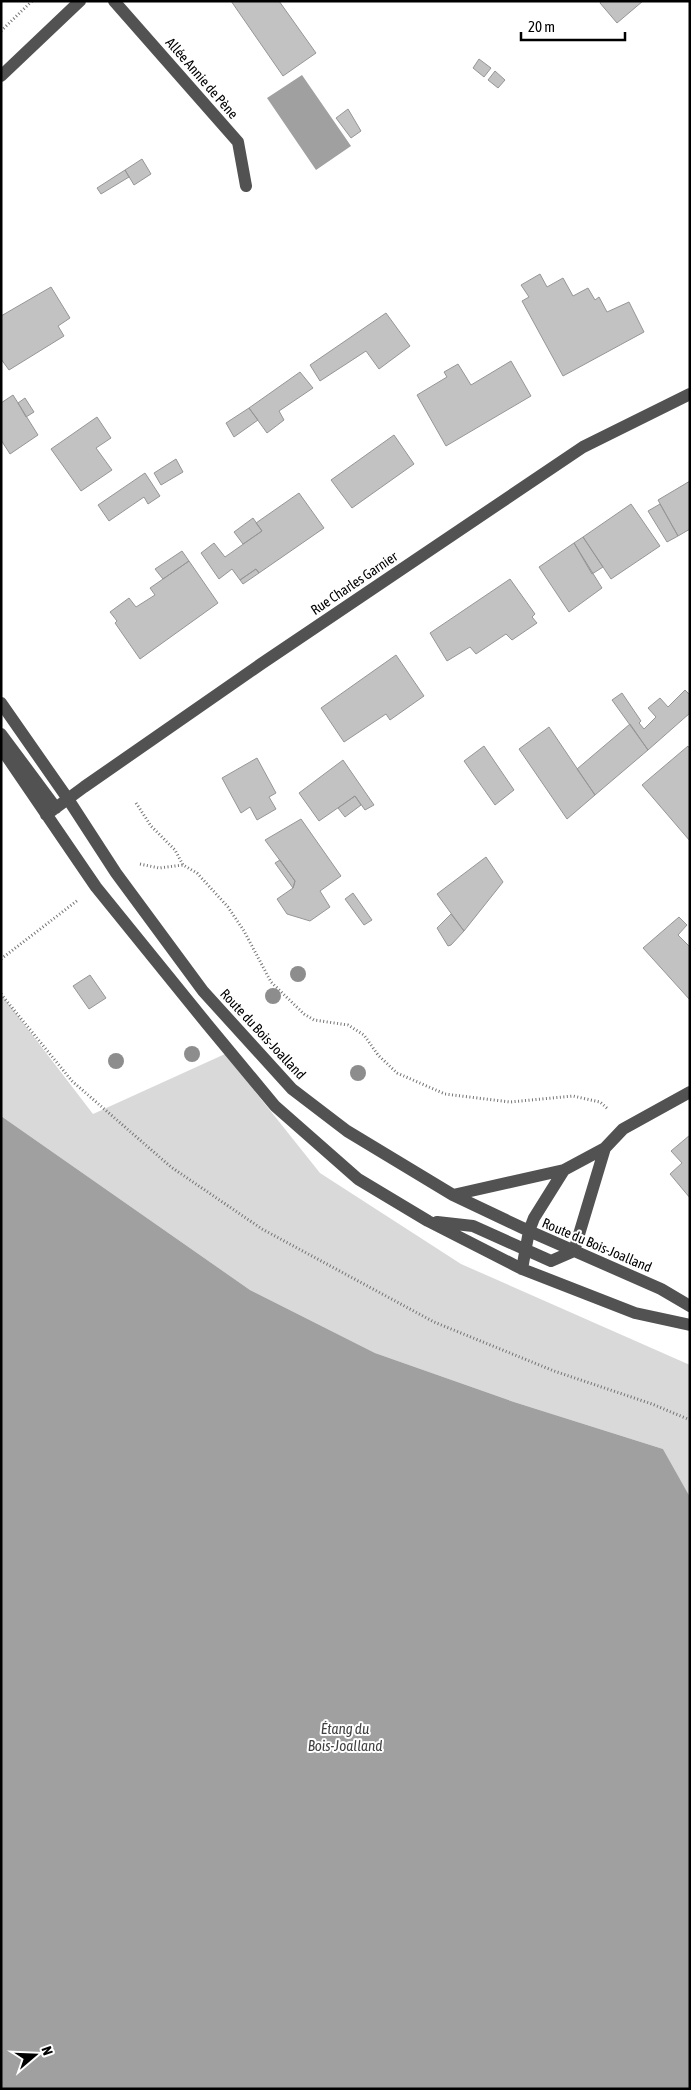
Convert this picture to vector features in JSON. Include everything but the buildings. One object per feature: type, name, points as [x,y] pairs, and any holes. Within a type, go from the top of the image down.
[{"type":"street","points":[[1,76],[80,1]]},
{"type":"street","name":"Allée Annie de Pène","points":[[114,1],[238,142],[246,186]]},
{"type":"street","name":"Rue Charles Garnier","points":[[51,811],[277,653],[583,447],[690,394]]},
{"type":"street","name":"Route du Bois-Joalland","points":[[1,703],[68,799],[116,873],[203,990],[292,1089],[347,1131],[453,1195],[529,1231],[661,1289],[690,1306]]},
{"type":"street","points":[[1,734],[51,811],[96,887],[275,1106],[358,1179],[428,1221],[522,1269],[635,1313],[690,1325]]},
{"type":"street","points":[[1,748],[51,811]]},
{"type":"street","points":[[453,1195],[564,1170],[605,1148],[624,1130],[690,1092]]},
{"type":"street","points":[[428,1221],[473,1226],[526,1248],[550,1261],[574,1251],[605,1148]]},
{"type":"street","points":[[522,1269],[529,1231],[534,1218],[564,1170]]},
{"type":"path","points":[[1,31],[32,1]]},
{"type":"path","points":[[136,803],[151,826],[175,850],[183,865],[197,873],[228,907],[244,931],[271,982],[304,1014],[314,1020],[348,1025],[364,1035],[378,1055],[397,1073],[445,1094],[510,1102],[573,1096],[600,1102],[610,1111]]},
{"type":"path","points":[[132,862],[159,868],[183,865]]},
{"type":"path","points":[[1,959],[82,897]]},
{"type":"path","points":[[1,994],[72,1081],[171,1167],[255,1224],[434,1322],[554,1371],[652,1404],[690,1420]]},
{"type":"shaded area","points":[[1,994],[93,1114],[225,1054],[320,1173],[461,1264],[690,1365],[690,1497],[663,1449],[514,1402],[375,1353],[250,1290],[1,1116]]},
{"type":"water","points":[[302,75],[351,146],[316,170],[267,98]]},
{"type":"water","name":"Étang du Bois-Joalland","points":[[1,1116],[250,1290],[375,1353],[514,1402],[663,1449],[690,1497],[690,2089],[1,2089]]}]
